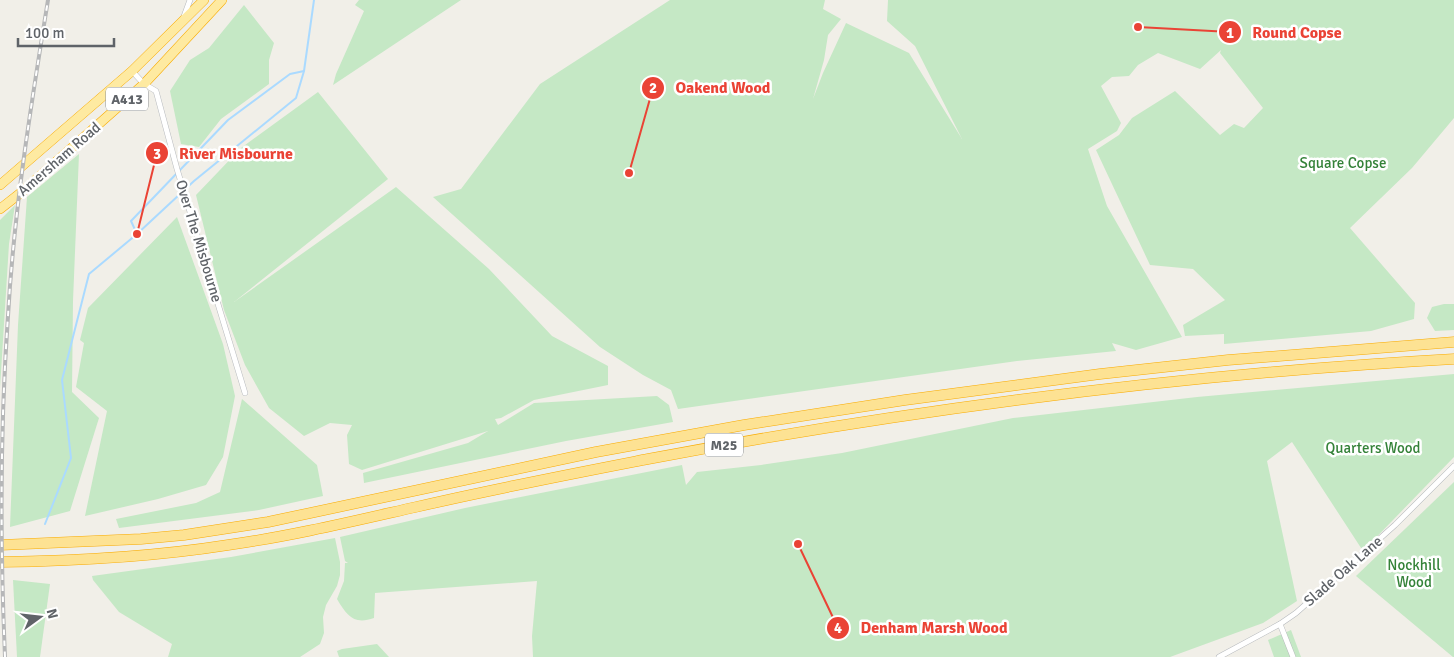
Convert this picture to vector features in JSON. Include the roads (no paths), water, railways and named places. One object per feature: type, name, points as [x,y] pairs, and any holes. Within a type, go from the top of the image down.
[{"type":"highway","name":"A413","points":[[0,185],[132,71],[204,0]]},
{"type":"highway","name":"Amersham Road","points":[[0,209],[144,84],[222,0]]},
{"type":"highway","name":"M25","points":[[0,545],[141,539],[184,535],[268,522],[596,452],[744,425],[905,400],[1100,374],[1218,361],[1454,342]]},
{"type":"highway","name":"M25","points":[[0,562],[127,557],[229,545],[323,528],[646,459],[910,415],[1109,389],[1238,375],[1454,359]]},
{"type":"street","points":[[182,22],[190,0]]},
{"type":"street","name":"Over The Misbourne","points":[[132,71],[144,84],[156,91],[177,169],[245,393]]},
{"type":"street","name":"Slade Oak Lane","points":[[1219,657],[1280,624],[1298,611],[1395,525],[1454,466]]},
{"type":"street","points":[[1280,624],[1293,657]]},
{"type":"waterway","points":[[45,524],[71,458],[62,380],[89,274],[137,234],[194,181],[296,98],[304,71],[314,0]]},
{"type":"waterway","points":[[137,234],[131,221],[228,120],[290,74],[304,71]]},
{"type":"railway","points":[[5,657],[2,572],[2,486],[3,401],[8,316],[19,197],[29,118],[48,0]]},
{"type":"place","name":"Round Copse","points":[[1138,27]]},
{"type":"place","name":"Oakend Wood","points":[[629,173]]},
{"type":"place","name":"River Misbourne","points":[[137,234]]},
{"type":"place","name":"Denham Marsh Wood","points":[[798,544]]},
{"type":"park label","name":"Square Copse","points":[[1343,163]]},
{"type":"park label","name":"Quarters Wood","points":[[1373,448]]},
{"type":"park label","name":"Nockhill Wood","points":[[1414,574]]}]
